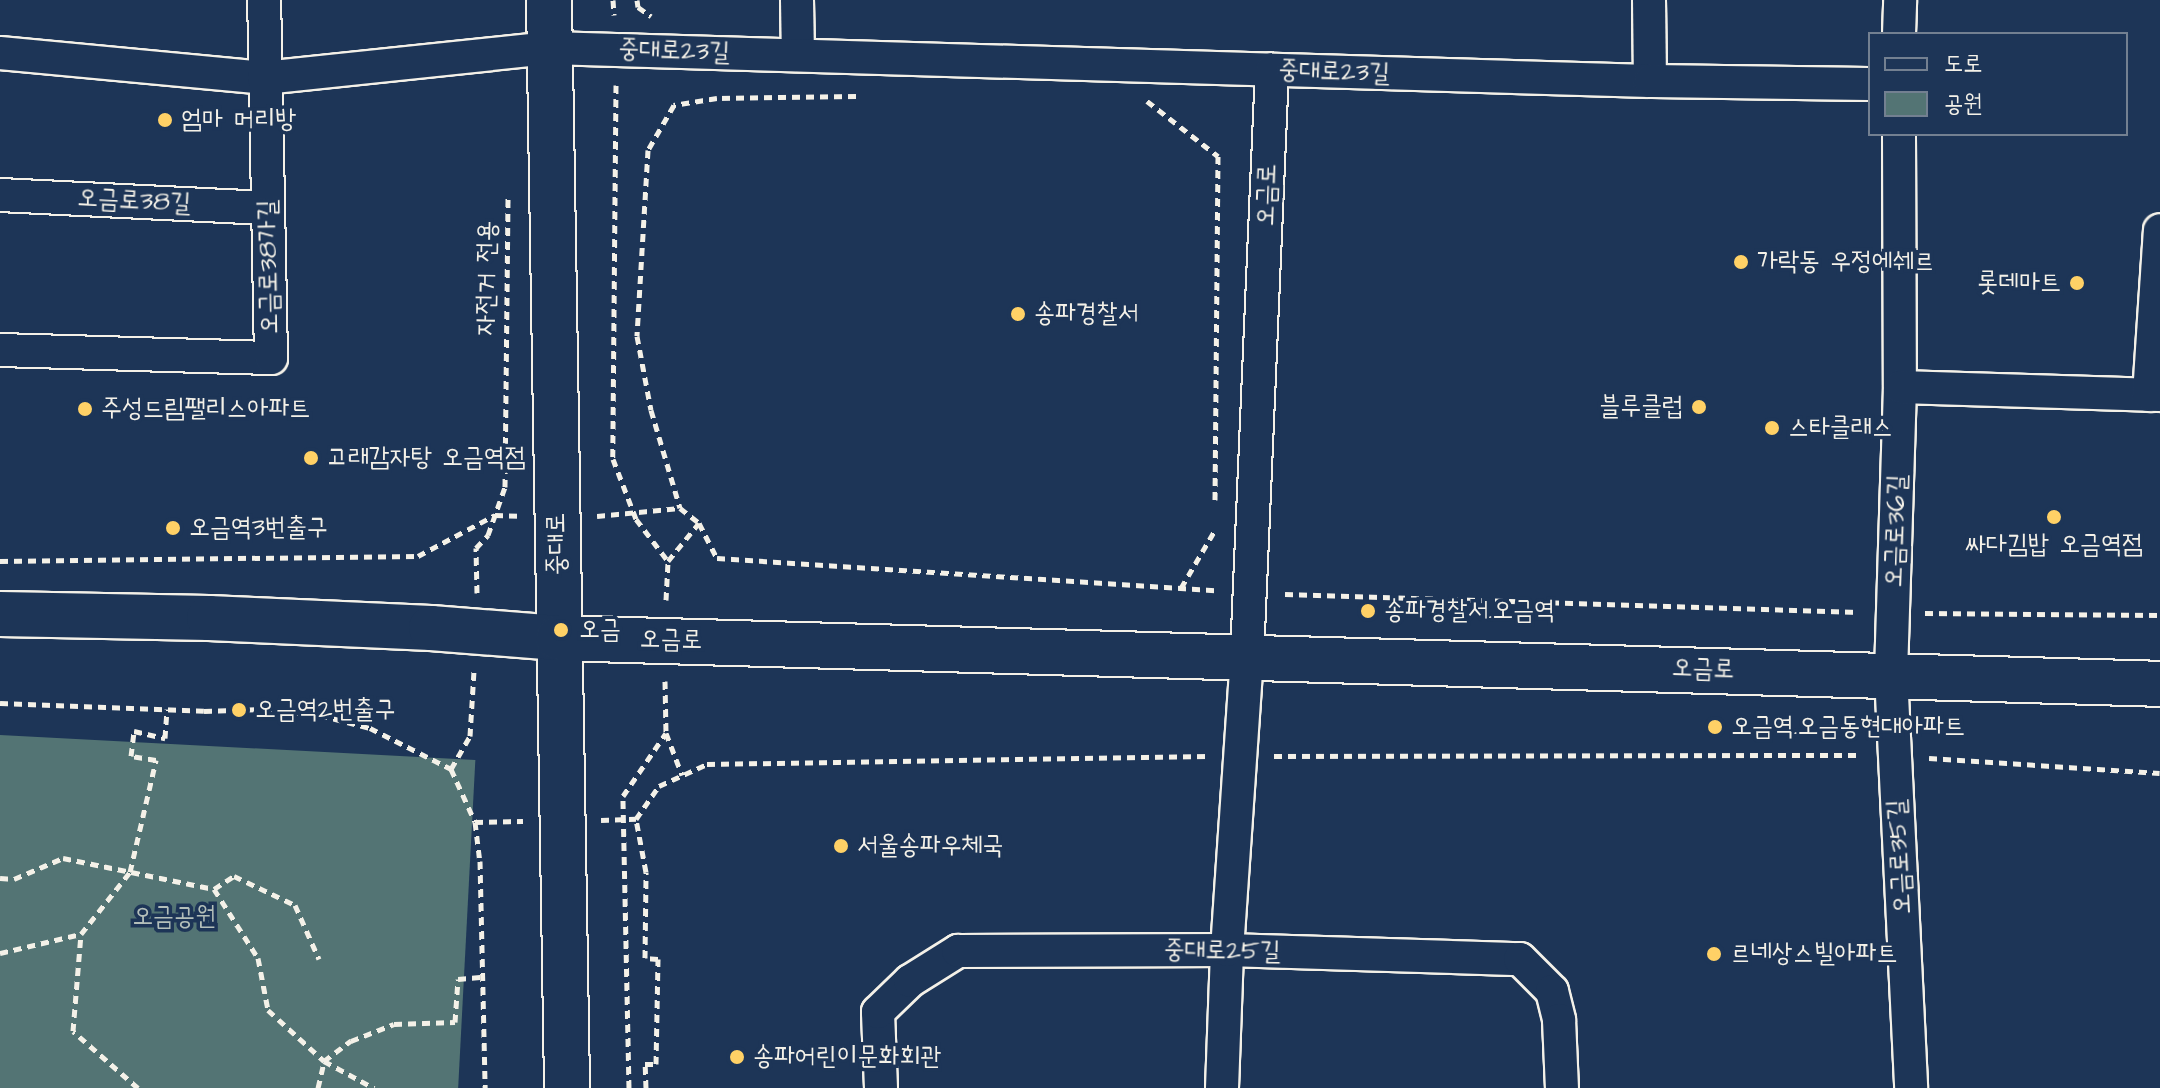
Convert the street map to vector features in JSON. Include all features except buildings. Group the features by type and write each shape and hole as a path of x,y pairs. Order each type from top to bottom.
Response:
{"main road":[{"name":"중대로","path":"549,0 567,1088"},
{"name":"오금로","path":"0,614 209,618 431,628 558,638 2160,684"}],"street":[{"name":"오금로38가길","path":"0,350 271,358 264,0"},
{"path":"797,0 798,55"},
{"path":"1649,0 1650,81"},
{"path":"1899,32 1900,0"},
{"name":"중대로23길","path":"264,78 550,48 1650,81 1868,84"},
{"path":"0,53 264,78"},
{"name":"오금로","path":"1222,1088 1227,950 1247,656 1272,70"},
{"name":"오금로36길","path":"1891,675 1900,387 1899,136"},
{"name":"오금로38길","path":"0,195 268,208"},
{"path":"1900,387 2155,395 2160,230"},
{"name":"오금로35길","path":"1891,675 1911,1088"},
{"name":"중대로25길","path":"881,1088 878,1012 910,981 958,951 1227,950 1520,959 1552,991 1559,1020 1562,1088"}],"path":[{"path":"613,0 616,50 613,459 636,519 668,561 699,523"},
{"path":"1135,91 1218,156 1215,501"},
{"path":"872,95 717,98 674,105 648,150 637,336 651,410 680,508 699,523 717,558 1250,593 1893,613 2160,615"},
{"name":"자전거 전용","path":"476,548 488,535 505,487 508,192"},
{"path":"0,561 418,556 495,515"},
{"path":"1181,588 1215,533 1215,517"},
{"path":"0,703 264,709 320,715 370,728 451,769 475,822 485,1088"},
{"path":"138,1088 73,1031 81,934 130,872 156,760 131,756 134,731 165,738 167,709"},
{"path":"629,1088 623,796 666,733 682,775"},
{"path":"451,769 470,736"},
{"path":"646,1088 645,1064 656,1064 658,959 645,958 646,872 636,819 659,786 707,764 1240,756 1895,755 2160,773"},
{"path":"0,878 14,879 63,858 214,889 234,876 295,905 319,959"},
{"path":"214,889 258,958 268,1010 324,1061 374,1088"},
{"path":"0,953 81,934"},
{"path":"318,1088 324,1061 351,1041 394,1024 455,1022 458,979 483,977"}],"green space":[{"name":"오금공원","path":"0,735 475,760 458,1088 0,1088"}],"place":[{"name":"엄마 머리방","path":"165,120"},
{"name":"가락동 우정에쉐르","path":"1741,262"},
{"name":"롯데마트","path":"2077,283"},
{"name":"송파경찰서","path":"1018,314"},
{"name":"블루클럽","path":"1699,407"},
{"name":"주성드림팰리스아파트","path":"85,409"},
{"name":"스타클래스","path":"1772,428"},
{"name":"고래감자탕 오금역점","path":"311,458"},
{"name":"싸다김밥 오금역점","path":"2054,517"},
{"name":"오금역3번출구","path":"173,528"},
{"name":"송파경찰서.오금역","path":"1368,611"},
{"name":"오금","path":"561,630"},
{"name":"오금역2번출구","path":"239,710"},
{"name":"오금역.오금동현대아파트","path":"1715,727"},
{"name":"서울송파우체국","path":"841,846"},
{"name":"르네상스빌아파트","path":"1714,954"},
{"name":"송파어린이문화회관","path":"737,1057"}]}
